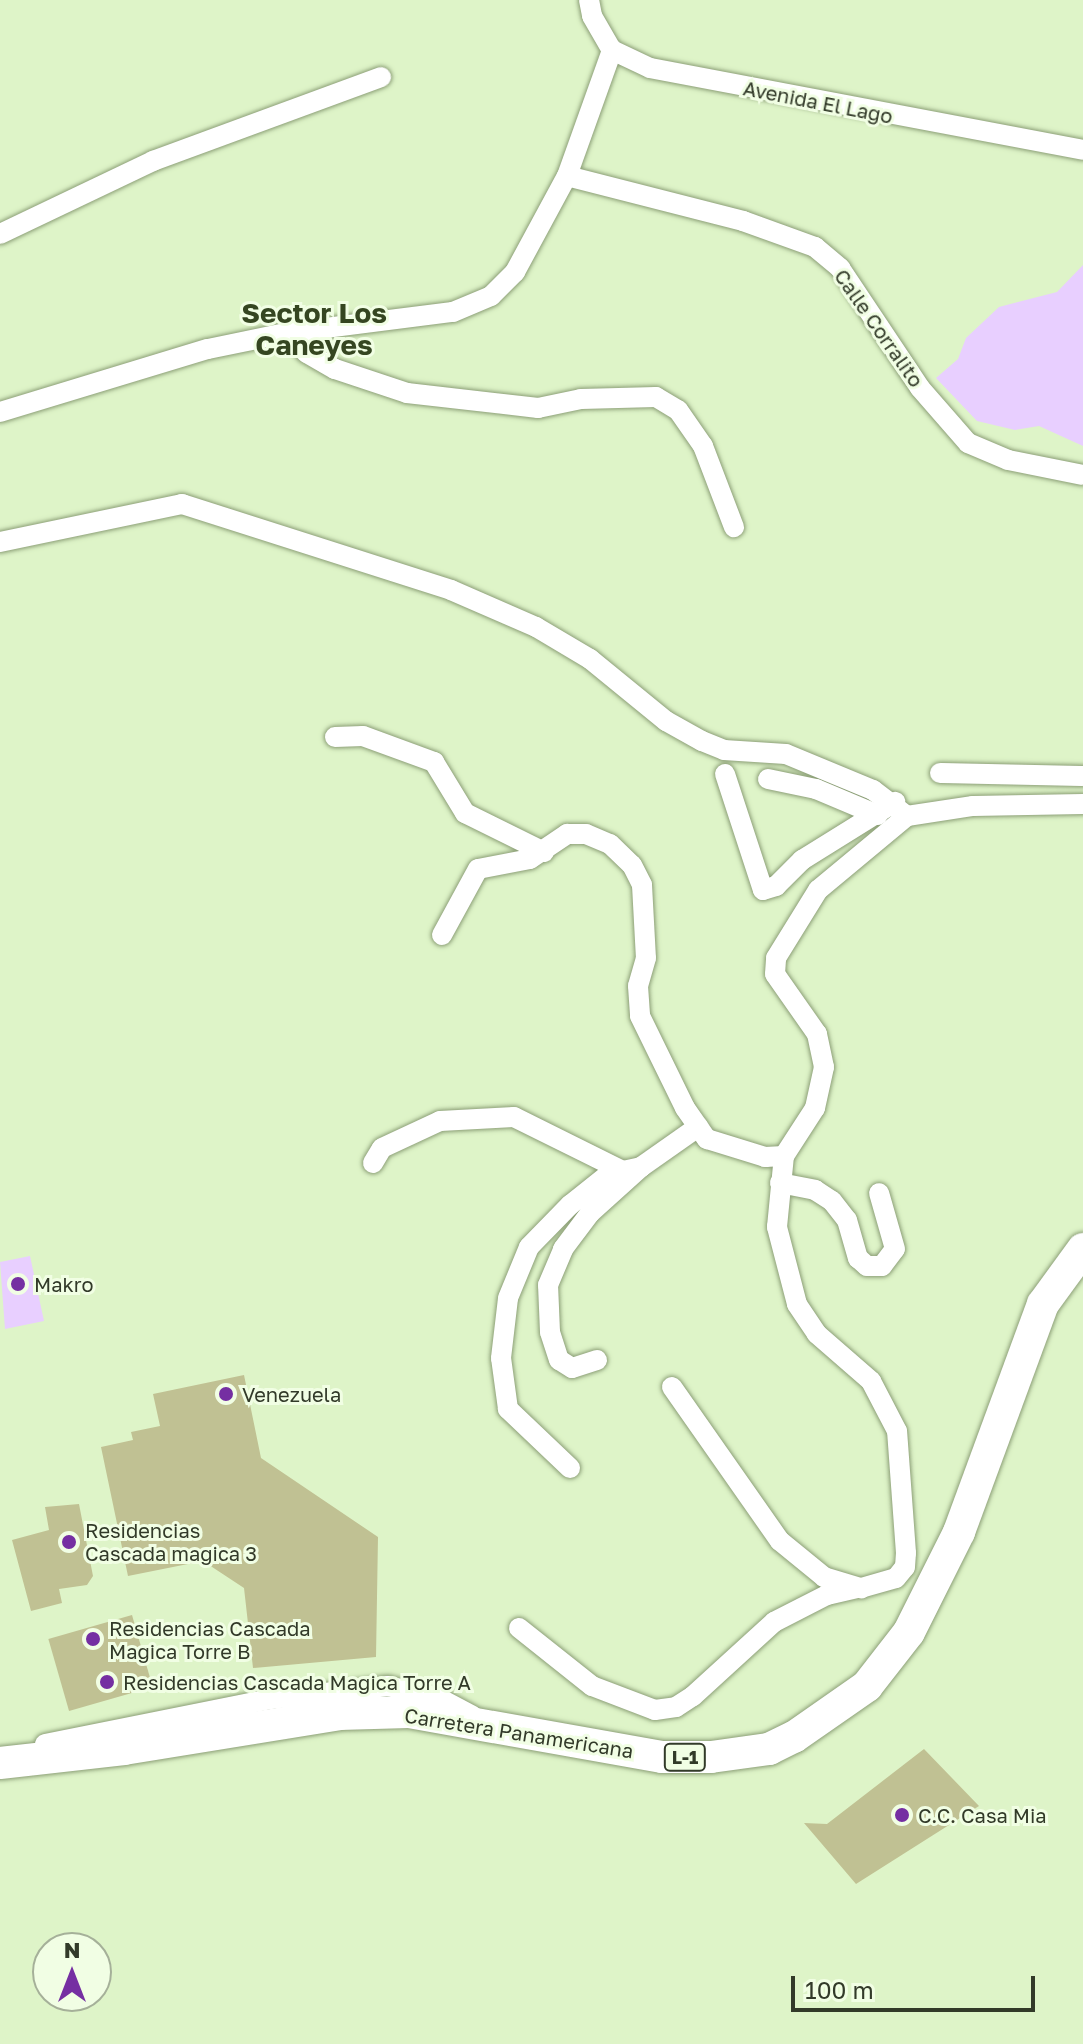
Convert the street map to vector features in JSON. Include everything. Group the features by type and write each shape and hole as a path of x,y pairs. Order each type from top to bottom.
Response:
{"main road":[{"name":"Carretera Panamericana","path":"0,1763 124,1749 339,1714 409,1712 662,1757 711,1757 769,1749 847,1704 909,1632 959,1532 1043,1304 1083,1249"},
{"name":"Carretera Panamericana","path":"0,1783 132,1770 345,1734 412,1733 662,1777 714,1773 786,1756 856,1715 919,1641 973,1535 1055,1310 1083,1270"}],"street":[{"path":"0,412 208,349 286,333 453,312 491,296 515,272 567,176 612,50 596,24 589,0"},
{"name":"Avenida El Lago","path":"612,50 650,68 1083,150"},
{"path":"0,234 153,161 381,77"},
{"name":"Calle Corralito","path":"567,176 743,221 815,247 840,268 920,388 968,443 1008,460 1083,475"},
{"path":"286,333 335,369 407,393 538,408 581,399 656,397 678,410 703,446 734,527"},
{"path":"0,542 182,504 451,590 536,627 590,659 642,703 702,741 724,750 786,754 901,809"},
{"path":"335,737 363,736 434,762 465,813 544,852"},
{"path":"940,773 1083,776"},
{"path":"725,774 756,883 763,890 776,886 836,837 878,815 901,809 1083,804"},
{"path":"768,779 816,789 878,815"},
{"path":"519,1628 592,1686 655,1710 676,1707 693,1696 774,1622 827,1595 896,1578 905,1567 897,1431 871,1381 817,1334 797,1304 777,1227 784,1156 815,1108 824,1067 817,1034 775,974 776,958 818,890 901,809"},
{"path":"442,935 478,869 544,852 567,834 586,834 610,844 632,865 642,885 646,958 638,986 644,1031 707,1139 730,1149 784,1156"},
{"path":"373,1163 382,1148 440,1121 514,1117 631,1168"},
{"path":"570,1468 521,1426 508,1409 502,1389 504,1320 529,1247 570,1205 698,1127"},
{"path":"597,1360 572,1368 559,1360 550,1332 548,1285 563,1249 590,1213 631,1168"},
{"path":"780,1183 815,1190 832,1201 847,1220 858,1258 867,1266 882,1266 895,1249 879,1193"},
{"path":"672,1387 780,1541 824,1577 861,1588"},
{"name":"L-1","path":"0,1749 270,1699 388,1686 439,1698 495,1727"}],"shaded area":[{"path":"1083,265 1083,446 1039,426 1015,430 977,421 936,378 958,359 966,338 999,307 1057,292"},
{"name":"Makro","path":"30,1256 44,1321 5,1329 0,1262"}],"building":[{"path":"244,1375 261,1458 378,1537 376,1657 253,1668 244,1588 203,1561 128,1576 101,1447 133,1440 131,1432 160,1426 153,1394"},
{"path":"79,1504 93,1576 87,1585 59,1589 62,1603 31,1611 12,1540 49,1530 45,1507"},
{"path":"132,1615 153,1687 69,1711 48,1639"},
{"name":"C.C. Casa Mia","path":"924,1749 979,1806 856,1884 804,1823 827,1824"}],"place":[{"name":"Makro","path":"18,1284"},
{"name":"Venezuela","path":"226,1394"},
{"name":"Residencias Cascada magica 3","path":"69,1542"},
{"name":"Residencias Cascada Magica Torre B","path":"93,1639"},
{"name":"Residencias Cascada Magica Torre A","path":"107,1682"},
{"name":"C.C. Casa Mia","path":"902,1815"}],"district":[{"name":"Sector Los Caneyes","path":"314,329"}]}
